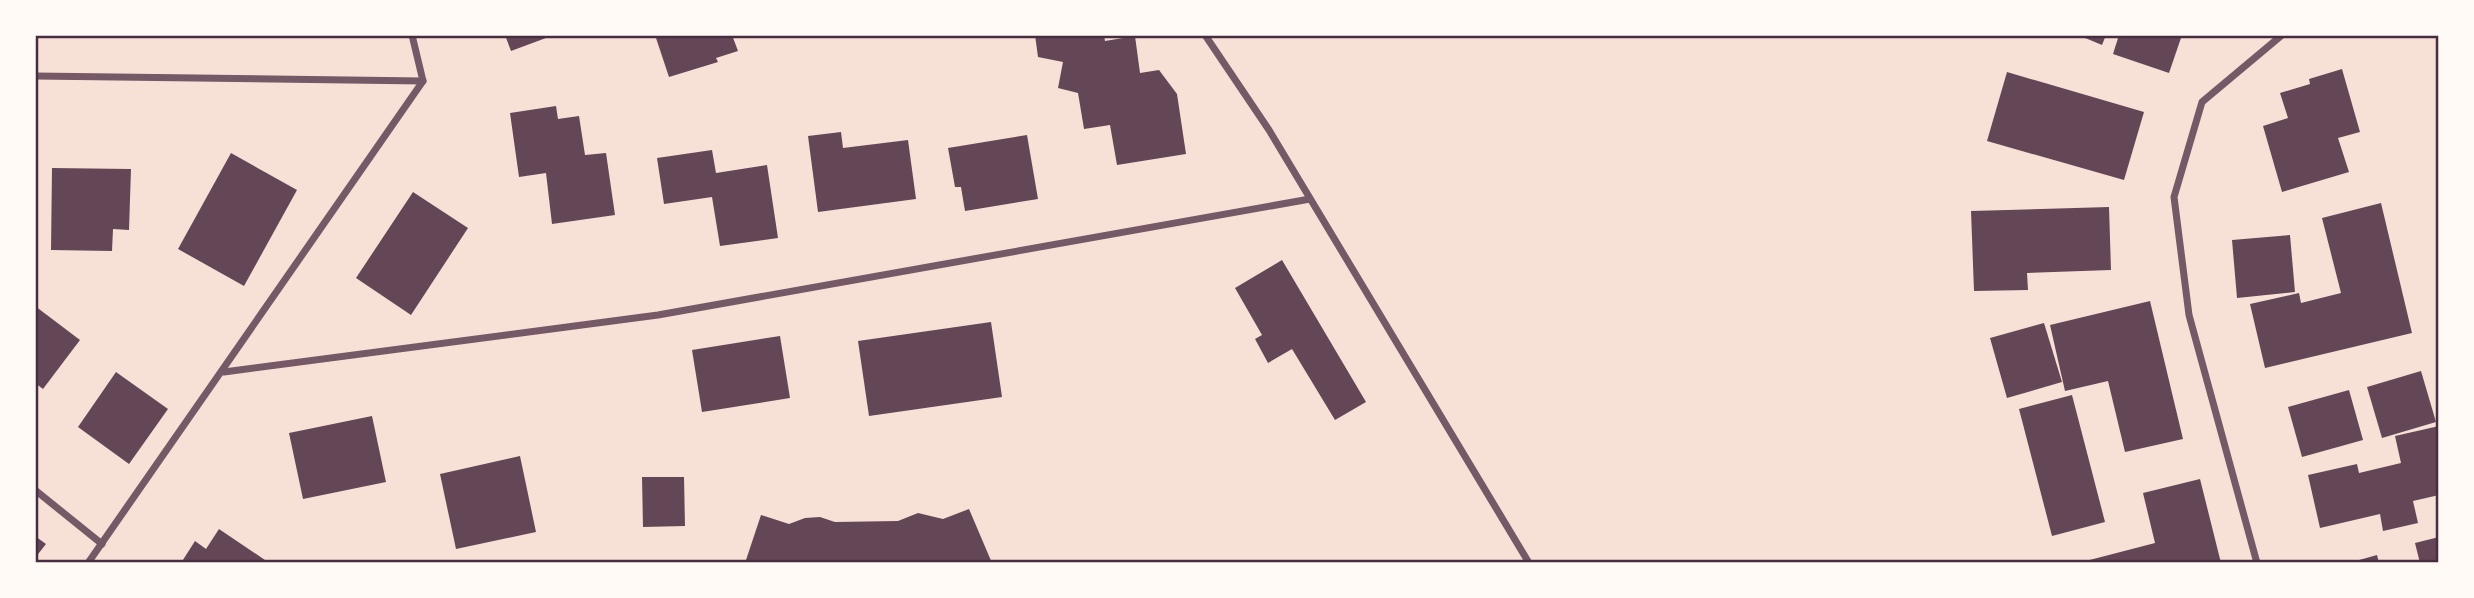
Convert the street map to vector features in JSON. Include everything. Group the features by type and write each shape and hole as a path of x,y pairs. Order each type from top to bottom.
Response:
{"street":[{"path":"88,563 224,372 423,81 412,35"},
{"path":"1205,35 1269,130 1529,563"},
{"path":"2257,563 2189,315 2174,197 2202,102 2282,35"},
{"path":"35,76 423,81"},
{"path":"224,372 658,316 1310,199"},
{"path":"35,490 102,544"}],"building":[{"path":"505,35 554,35 511,51"},
{"path":"655,35 732,35 738,51 716,58 718,62 669,77"},
{"path":"1035,35 1104,35 1105,41 1135,36 1140,73 1159,70 1177,94 1186,154 1117,165 1110,125 1084,129 1078,93 1058,88 1063,62 1038,57"},
{"path":"2078,35 2106,35 2102,45"},
{"path":"2119,35 2182,35 2169,73 2113,54"},
{"path":"2342,69 2360,132 2338,138 2349,172 2282,192 2263,126 2288,118 2280,93 2310,84 2309,79"},
{"path":"2007,72 2144,112 2124,180 1987,141"},
{"path":"556,106 558,119 579,116 585,155 606,153 615,215 552,224 546,173 519,177 510,113"},
{"path":"841,132 843,148 908,140 916,199 818,212 808,136"},
{"path":"1027,135 1038,199 965,211 961,187 955,187 948,148"},
{"path":"712,150 716,173 767,165 778,238 720,246 712,197 664,204 657,158"},
{"path":"231,153 297,190 244,286 178,249"},
{"path":"52,168 131,169 129,230 113,229 112,251 51,250"},
{"path":"413,192 468,228 411,315 356,278"},
{"path":"2381,203 2412,333 2265,368 2250,304 2299,293 2301,303 2341,293 2322,218"},
{"path":"2109,207 2111,270 2027,273 2028,290 1974,291 1971,211"},
{"path":"2290,235 2295,292 2237,298 2232,240"},
{"path":"1282,260 1366,402 1335,420 1292,349 1268,363 1255,339 1262,335 1235,288"},
{"path":"2150,301 2183,439 2125,452 2108,381 2065,391 2050,325"},
{"path":"35,306 80,340 43,389 35,383"},
{"path":"991,322 1002,397 869,416 858,341"},
{"path":"2044,323 2062,382 2007,398 1990,338"},
{"path":"780,336 790,398 702,412 692,350"},
{"path":"2421,371 2436,422 2382,438 2367,387"},
{"path":"116,372 168,409 129,464 78,427"},
{"path":"2349,390 2363,440 2302,457 2288,407"},
{"path":"2072,395 2105,522 2052,536 2019,409"},
{"path":"372,416 386,482 303,499 289,433"},
{"path":"2439,426 2439,495 2413,501 2418,523 2383,531 2380,514 2320,528 2308,475 2357,464 2359,473 2401,463 2395,436"},
{"path":"520,456 536,532 456,549 440,474"},
{"path":"642,477 684,477 685,526 643,527"},
{"path":"2200,479 2221,563 2078,563 2155,543 2143,493"},
{"path":"969,509 992,563 745,563 761,515 789,524 805,518 820,517 835,522 898,521 918,513 943,519"},
{"path":"219,529 265,560 263,563 181,563 195,541 206,549"},
{"path":"35,536 46,544 35,558"},
{"path":"2439,537 2439,563 2420,563 2415,543"},
{"path":"2377,555 2379,563 2352,563 2352,562"}]}
